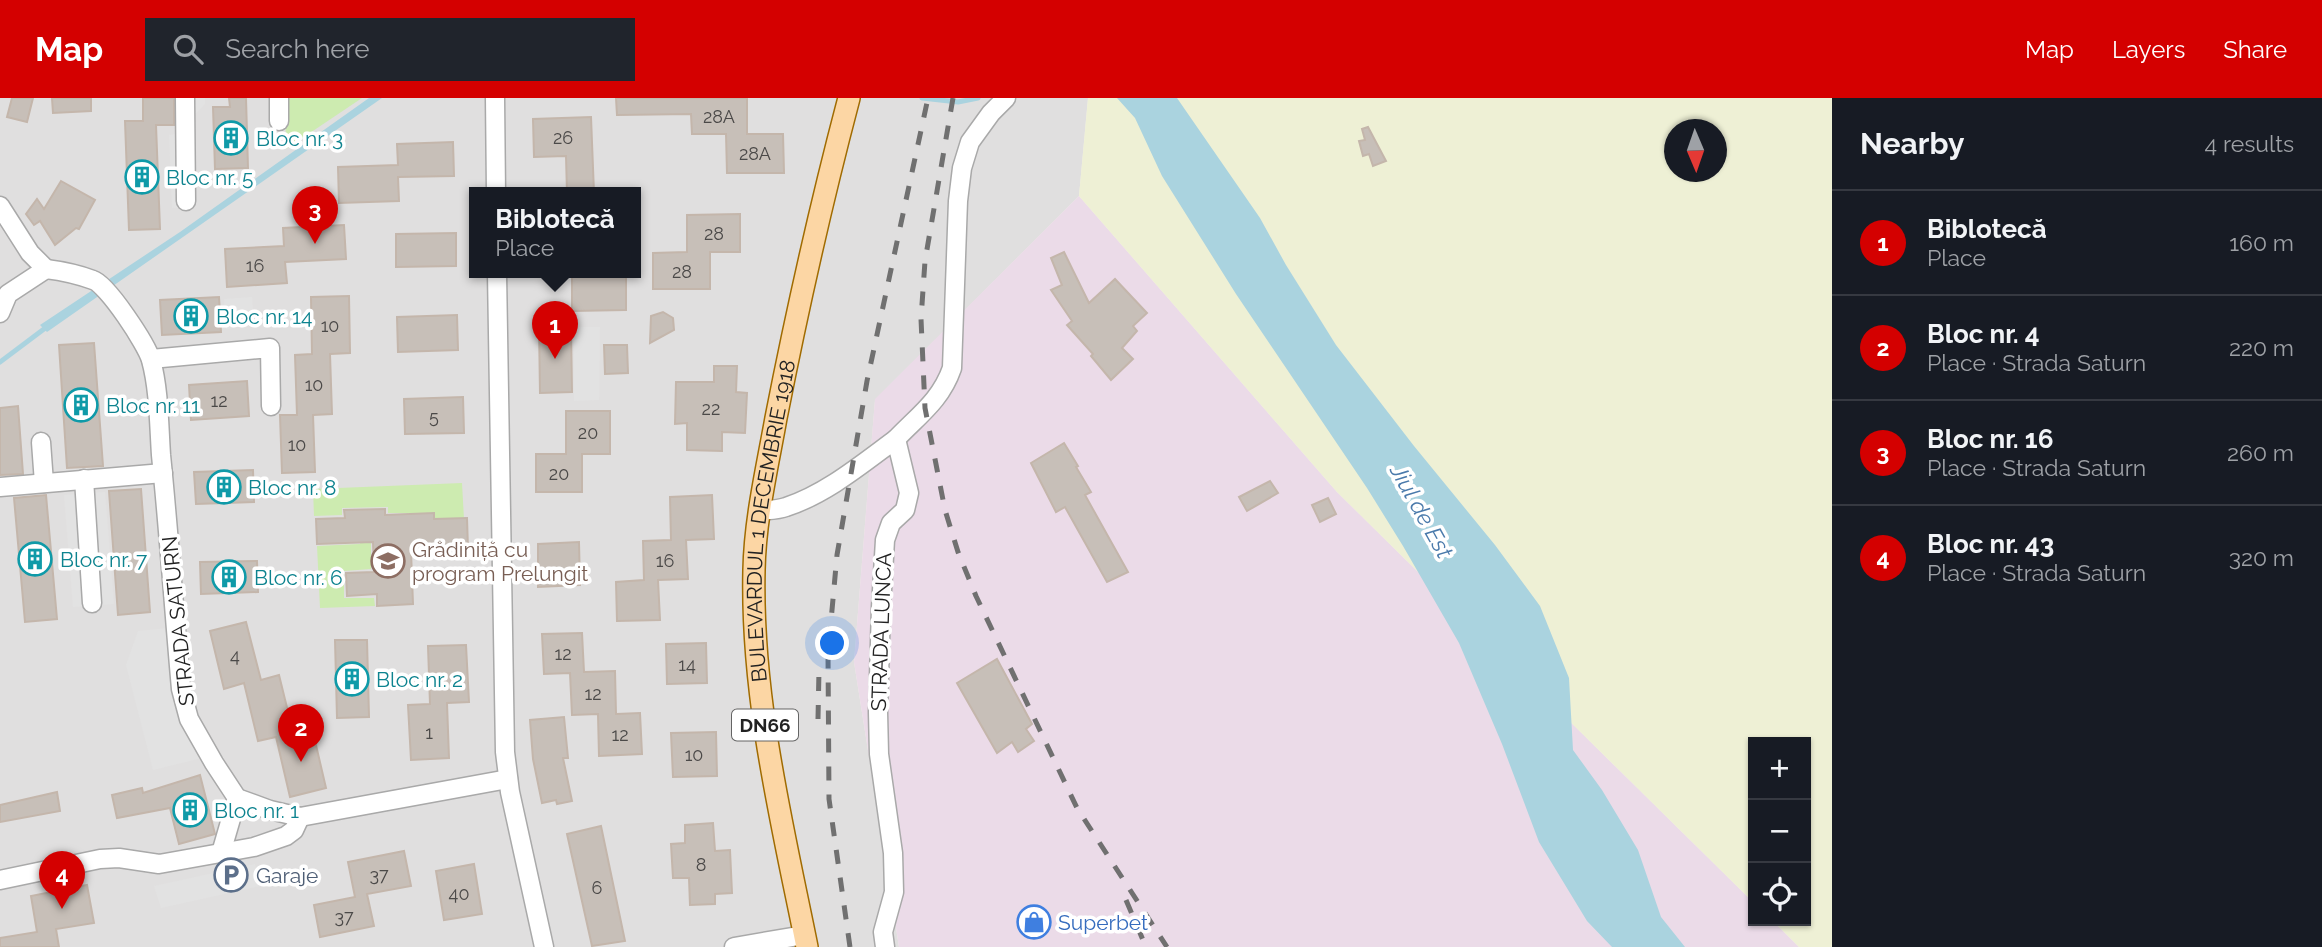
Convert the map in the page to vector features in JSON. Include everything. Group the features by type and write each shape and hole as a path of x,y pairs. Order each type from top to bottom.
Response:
{"main road":[{"name":"BULEVARDUL 1 DECEMBRIE 1918","path":"806,941 760,694 753,572 759,511 791,340 848,102"}],"street":[{"path":"186,98 186,201"},
{"path":"279,98 279,121"},
{"path":"495,98 496,187"},
{"path":"759,511 783,509 799,503 858,468 896,439 946,387 952,368 958,201 962,168 970,142 991,113 1006,98"},
{"path":"0,206 30,253 46,269 8,294 0,313"},
{"name":"STRADA SATURN","path":"46,269 71,272 95,280 115,301 140,337 151,359 184,706 214,763 237,798"},
{"path":"497,278 505,752 508,779 544,947"},
{"path":"151,359 270,348 271,406"},
{"name":"STRADA LUNCA","path":"885,947 883,932 894,892 893,853 879,754 878,712 885,540 891,523 905,510 909,493 896,439"},
{"path":"41,442 44,483"},
{"path":"0,487 163,473"},
{"path":"84,479 92,603"},
{"path":"221,853 237,798 300,817 508,779"},
{"path":"0,880 84,862 119,858 159,864 254,847 286,836 294,830 300,817"},
{"path":"734,947 806,941"}],"shaded area":[{"path":"0,98 1088,98 1079,196 875,400 854,662 899,947 0,947"},
{"path":"181,98 205,98 205,104 193,117 195,207 172,208 169,135 182,133"},
{"path":"1079,196 1337,492 1748,897 1748,926 1778,926 1799,947 899,947 854,662 875,399"},
{"path":"252,297 254,324 226,329 224,299"},
{"path":"574,327 600,327 599,400 574,401"},
{"path":"105,492 114,604 73,607 64,495"},
{"path":"168,628 173,689 180,719 202,758 153,770 126,665 138,631"},
{"name":"Garaje","path":"255,864 260,886 161,908 154,886"}],"green space":[{"path":"285,98 362,98 286,149"},
{"path":"1088,98 1832,98 1832,947 1799,947 1778,926 1811,926 1811,737 1748,737 1748,897 1337,492 1079,196"},
{"path":"462,483 464,519 434,519 434,513 388,513 388,507 342,508 342,515 314,516 313,489"},
{"path":"361,538 371,538 371,569 344,571 344,598 374,598 375,606 320,608 317,546 360,544"}],"water":[{"path":"369,98 382,98 47,332 40,325 180,232"},
{"name":"Jiul de Est","path":"1117,98 1177,98 1260,218 1336,345 1495,545 1540,606 1569,678 1573,750 1602,790 1638,850 1661,917 1685,947 1612,947 1587,921 1539,842 1502,744 1459,643 1367,488 1236,294 1162,176 1135,118"}],"building":[{"path":"12,98 33,98 27,122 7,117"},
{"path":"52,98 91,98 91,111 53,113"},
{"name":"Bloc nr. 5","path":"143,98 174,98 174,125 156,125 160,229 129,230 125,121 143,121"},
{"name":"Bloc nr. 3","path":"229,98 246,98 248,168 215,169 213,107 230,107"},
{"path":"616,98 747,98 747,134 783,134 784,173 727,173 726,134 692,134 691,114 617,115"},
{"path":"591,117 594,187 567,187 566,156 534,157 533,119"},
{"path":"1368,127 1386,161 1373,166 1369,154 1363,156 1359,141 1365,140 1362,129"},
{"path":"453,142 454,176 398,177 399,201 339,203 338,167 398,165 397,144"},
{"path":"61,181 95,200 79,229 76,228 55,245 40,221 34,225 26,214 37,199 44,209"},
{"path":"740,214 740,252 710,252 710,289 653,289 653,253 687,252 687,215"},
{"path":"344,225 346,259 285,262 287,283 227,287 225,249 284,246 283,228"},
{"path":"456,233 456,266 396,267 396,234"},
{"path":"1064,252 1089,303 1115,279 1147,313 1133,326 1137,331 1122,348 1133,359 1111,380 1091,356 1093,354 1067,325 1072,321 1051,290 1062,285 1051,258"},
{"path":"572,278 626,278 626,310 572,311"},
{"path":"349,296 350,353 330,354 332,414 313,415 315,472 282,473 280,415 297,415 295,355 312,354 311,297"},
{"name":"Bloc nr. 14","path":"219,297 221,332 162,335 160,300"},
{"path":"663,312 673,318 674,330 650,343 651,316"},
{"path":"457,315 458,350 398,352 397,317"},
{"path":"539,326 571,326 572,392 540,393"},
{"name":"Bloc nr. 11","path":"94,343 103,466 67,468 59,345"},
{"path":"604,345 627,345 628,373 605,374"},
{"path":"714,366 737,366 736,392 747,393 745,433 722,432 722,451 687,450 687,423 675,424 676,382 714,382"},
{"path":"247,381 249,416 191,420 189,385"},
{"path":"463,397 464,433 405,434 404,399"},
{"path":"18,406 23,474 0,475 0,408"},
{"path":"566,411 610,411 610,454 582,454 582,492 536,492 536,454 566,454"},
{"path":"1064,443 1091,492 1085,495 1128,572 1107,582 1065,507 1056,512 1031,463"},
{"name":"Bloc nr. 8","path":"253,470 254,502 196,504 194,472"},
{"path":"1270,481 1278,493 1247,511 1239,497"},
{"path":"141,489 150,612 118,615 109,491"},
{"name":"Bloc nr. 7","path":"46,495 57,619 25,622 14,498"},
{"path":"712,495 714,539 686,540 688,579 658,580 660,620 617,621 616,582 644,580 643,541 671,540 670,497"},
{"path":"1328,498 1336,514 1320,522 1312,505"},
{"name":"Grădiniță cu program Prelungit","path":"385,509 385,515 434,513 434,519 467,518 468,549 411,551 413,604 377,606 377,594 347,596 346,573 374,572 373,542 317,544 316,519 345,518 344,510"},
{"path":"579,542 580,585 538,587 538,544"},
{"name":"Bloc nr. 6","path":"257,561 258,592 201,594 200,562"},
{"path":"246,622 261,680 279,675 293,732 312,728 326,788 290,797 276,737 258,741 244,683 224,689 210,631"},
{"path":"582,633 584,672 615,671 616,714 640,713 642,754 599,756 598,714 572,715 570,673 544,674 542,634"},
{"name":"Bloc nr. 2","path":"335,640 367,640 369,717 337,718"},
{"path":"706,643 707,683 667,684 666,644"},
{"path":"466,645 469,702 447,703 449,758 411,760 408,705 430,704 428,646"},
{"path":"997,659 1032,724 1026,729 1034,741 1018,752 1012,742 997,753 957,683"},
{"path":"564,717 568,758 563,758 572,801 542,803 533,759 530,720"},
{"path":"716,732 717,776 673,777 671,733"},
{"name":"Bloc nr. 1","path":"200,775 215,834 179,844 170,808 117,818 112,795 142,788 143,793"},
{"path":"57,792 60,811 0,822 0,805"},
{"path":"713,823 715,851 730,850 732,893 715,894 715,904 690,905 689,878 673,878 671,844 685,843 685,825"},
{"path":"601,826 625,941 592,946 567,834"},
{"path":"404,851 411,886 367,894 374,926 320,937 314,905 355,897 348,862"},
{"path":"474,864 482,914 444,920 436,871"},
{"path":"87,885 94,923 56,929 59,947 0,947 0,938 37,932 31,896"}],"waterway":[{"path":"922,98 958,102 978,98"},
{"path":"0,362 48,326"}],"railway":[{"path":"850,947 829,799 828,654 837,555 867,381 928,98"},
{"path":"953,98 925,261 921,319 925,408 945,510 976,596 1077,808 1167,947"},
{"path":"818,719 819,670"},
{"path":"1126,900 1146,947"}],"place":[{"name":"Bloc nr. 3","path":"231,138"},
{"name":"Bloc nr. 5","path":"142,177"},
{"name":"Bloc nr. 16","path":"315,244"},
{"name":"Bloc nr. 14","path":"191,316"},
{"name":"Biblotecă","path":"555,359"},
{"name":"Bloc nr. 11","path":"81,405"},
{"name":"Bloc nr. 8","path":"224,487"},
{"name":"Bloc nr. 7","path":"35,559"},
{"name":"Grădiniță cu program Prelungit","path":"388,561"},
{"name":"Bloc nr. 6","path":"229,577"},
{"name":"Bloc nr. 2","path":"352,679"},
{"name":"Bloc nr. 4","path":"301,762"},
{"name":"Bloc nr. 1","path":"190,810"},
{"name":"Garaje","path":"231,875"},
{"name":"Bloc nr. 43","path":"62,909"},
{"name":"Superbet","path":"1034,922"}]}
